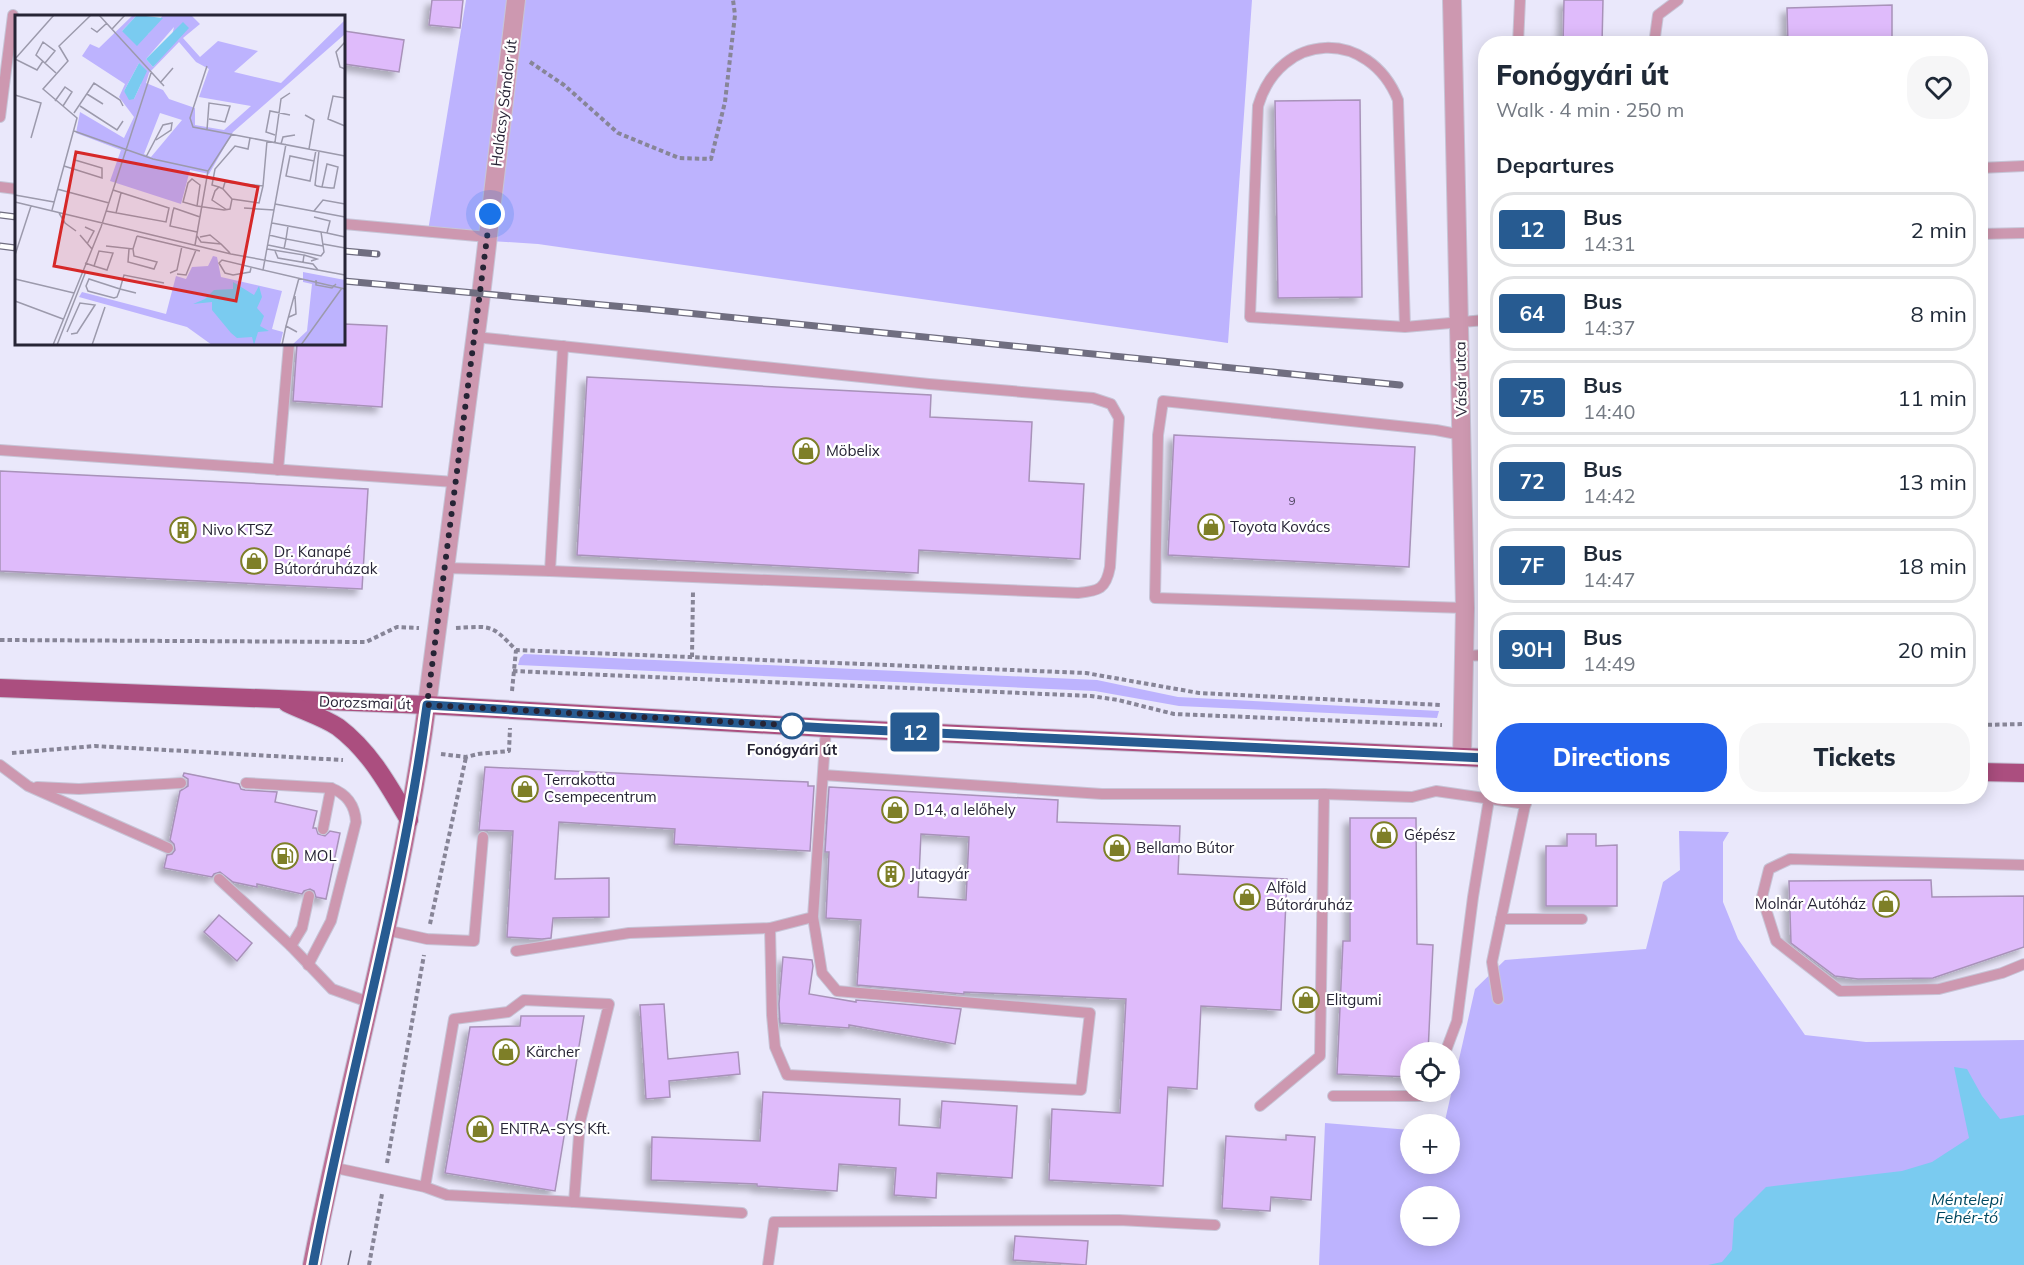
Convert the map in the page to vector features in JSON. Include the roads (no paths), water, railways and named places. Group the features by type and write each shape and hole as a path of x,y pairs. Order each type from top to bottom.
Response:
{"main road":[{"name":"Dorozsmai út","path":"0,688 427,705 826,728 1478,758"},
{"path":"280,699 337,727 368,754 409,820"},
{"path":"1988,772 2024,773"}],"street":[{"name":"Halácsy Sándor út","path":"427,705 488,237 516,0"},
{"name":"Vásár utca","path":"1452,0 1465,608 1462,757"},
{"path":"312,1265 331,1167 371,1003 409,820 427,705"}],"lane":[{"path":"1518,36 1520,0"},
{"path":"1655,36 1658,15 1678,0"},
{"path":"0,117 13,15"},
{"path":"1405,327 1398,100 1393,86 1372,62 1359,55 1329,48 1301,53 1289,60 1273,75 1262,93 1258,106 1250,317 1405,327 1478,321"},
{"path":"3,89 15,90"},
{"path":"1988,168 2024,166"},
{"path":"0,187 15,189"},
{"path":"345,224 488,237"},
{"path":"1988,234 2024,233"},
{"path":"445,568 1078,593 1097,591 1108,580 1110,567 1119,418 1111,404 1093,398 929,384 475,337"},
{"path":"278,470 289,345"},
{"path":"550,571 563,346"},
{"path":"1462,435 1436,430 1163,401 1158,435 1155,598 1465,608"},
{"path":"0,450 455,482"},
{"path":"1464,656 1478,655"},
{"path":"770,928 775,1047 788,1075 1081,1090 1090,1013 837,991 822,973 813,917 826,728"},
{"path":"0,765 28,786 168,848"},
{"path":"823,776 1102,795 1324,794 1412,797 1436,791 1478,797"},
{"path":"28,786 63,789 181,783"},
{"path":"246,783 331,788 340,791 347,798 355,813 356,822 331,921 308,965"},
{"path":"323,830 331,788"},
{"path":"1260,1106 1320,1056 1324,794"},
{"path":"1449,1042 1456,1021 1488,804"},
{"path":"1498,999 1492,962 1526,804"},
{"path":"386,930 427,939 474,941 483,837"},
{"path":"2024,865 1790,859 1769,869 1762,897 1776,941 1840,991 1939,989 2002,973 2024,964"},
{"path":"219,879 332,988 371,1003"},
{"path":"291,946 302,928 309,896"},
{"path":"516,951 629,933 770,928 813,917"},
{"path":"1502,919 1582,919"},
{"path":"425,1186 454,1019 508,1012 524,1000 609,1004 579,1122 574,1202"},
{"path":"1333,1096 1400,1096"},
{"path":"331,1167 425,1186 447,1195 742,1213"},
{"path":"768,1265 774,1222 1119,1220 1215,1225"}],"water":[{"name":"Méntelepi Fehér-tó","path":"1954,1067 1967,1069 1982,1096 2000,1119 2024,1115 2024,1265 1708,1265 1722,1262 1732,1250 1734,1219 1766,1187 1902,1171 1932,1162 1969,1138"}],"tram line":[{"path":"348,1265 351,1251"}],"railway":[{"path":"0,215 15,217"},
{"path":"0,246 15,248"},
{"path":"345,251 377,254"},
{"path":"345,281 647,309 1400,385"}],"place":[{"name":"Möbelix","path":"806,451"},
{"name":"Toyota Kovács","path":"1211,527"},
{"name":"Nivo KTSZ","path":"183,530"},
{"name":"Dr. Kanapé Bútoráruházak","path":"254,561"},
{"name":"Fonógyári út","path":"792,726"},
{"name":"Terrakotta Csempecentrum","path":"525,789"},
{"name":"D14, a lelőhely","path":"895,810"},
{"name":"Gépész","path":"1384,835"},
{"name":"Bellamo Bútor","path":"1117,848"},
{"name":"MOL","path":"285,856"},
{"name":"Jutagyár","path":"891,874"},
{"name":"Alföld Bútoráruház","path":"1247,897"},
{"name":"Molnár Autóház","path":"1886,904"},
{"name":"Elitgumi","path":"1306,1000"},
{"name":"Kärcher","path":"506,1052"},
{"name":"ENTRA-SYS Kft.","path":"480,1129"}]}
